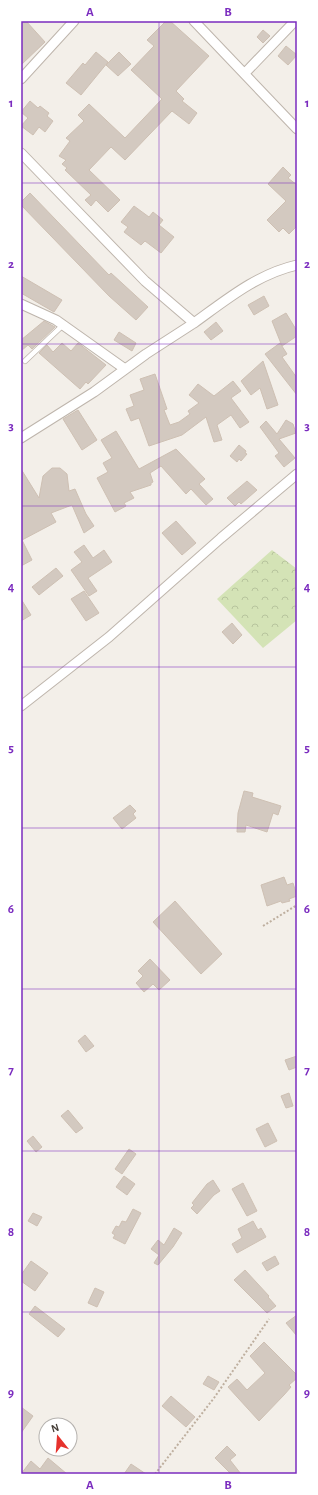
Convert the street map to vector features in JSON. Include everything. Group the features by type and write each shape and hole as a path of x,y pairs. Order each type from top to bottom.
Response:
{"street":[{"path":"21,79 74,21"},
{"path":"194,21 297,129"},
{"path":"245,73 295,21"},
{"path":"21,153 145,281 194,323"},
{"path":"21,438 94,392 249,284 279,269 297,265"},
{"path":"21,304 56,320 125,369"},
{"path":"21,706 110,637 220,538 297,474"}],"lane":[{"path":"25,361 63,325"}],"path":[{"path":"263,926 297,905"},
{"path":"155,1474 214,1398 269,1319"}],"green space":[{"path":"272,550 297,569 297,620 263,648 217,599"}],"building":[{"path":"21,21 26,21 45,42 21,65"},
{"path":"166,21 170,21 209,56 176,91 184,99 182,101 197,113 189,124 172,111 125,160 111,147 89,170 120,200 108,212 96,200 91,206 85,200 91,195 65,170 67,168 62,164 66,160 59,156 70,141 66,138 84,121 78,115 89,104 125,138 162,99 131,70 154,46 147,40"},
{"path":"263,30 270,36 263,43 257,37"},
{"path":"286,46 297,55 288,65 278,56"},
{"path":"96,52 108,62 81,95 66,83 83,63 85,65"},
{"path":"119,52 131,64 118,76 106,65"},
{"path":"30,101 38,108 40,106 49,113 47,116 53,121 45,132 39,127 33,135 21,126 28,118 21,112"},
{"path":"283,167 291,175 288,178 297,185 297,226 289,234 283,228 279,232 267,220 286,201 268,184"},
{"path":"30,193 109,275 111,273 148,307 136,320 109,296 21,205 21,202"},
{"path":"134,206 149,217 153,212 163,220 159,225 174,237 161,253 145,241 141,245 124,232 128,227 121,222"},
{"path":"21,276 62,300 54,312 21,293"},
{"path":"264,296 269,306 254,315 248,305"},
{"path":"286,313 297,331 297,336 282,346 272,321"},
{"path":"44,321 55,327 32,349 28,345 21,351 21,340"},
{"path":"216,322 223,331 211,340 204,332"},
{"path":"119,332 136,343 132,351 114,340"},
{"path":"62,343 71,351 78,343 106,365 88,384 86,382 80,389 39,353 47,345 53,352"},
{"path":"280,343 287,354 282,357 297,378 297,395 265,354"},
{"path":"263,361 278,405 267,409 260,388 251,395 241,381"},
{"path":"155,374 167,409 164,410 170,425 179,422 190,414 188,411 199,403 189,395 198,384 214,396 233,381 241,391 231,398 249,422 240,428 231,415 217,425 222,440 214,442 206,417 182,435 149,446 139,418 131,421 126,409 134,406 130,395 144,390 140,379"},
{"path":"78,410 97,440 82,450 63,419"},
{"path":"286,420 293,424 296,433 279,439 295,458 284,467 275,456 279,453 260,427 266,421 277,434"},
{"path":"116,431 139,469 176,449 205,479 199,484 213,499 206,505 191,489 186,494 161,466 150,473 153,482 151,485 130,492 134,498 124,503 126,506 115,512 97,478 108,472 103,463 112,458 101,440"},
{"path":"239,445 246,451 245,453 247,454 241,461 239,459 237,462 230,456"},
{"path":"52,468 60,468 67,474 69,491 75,489 86,514 94,526 84,533 72,505 51,513 56,522 22,540 32,560 21,566 21,469 39,498 43,476"},
{"path":"247,481 257,490 241,504 239,502 235,506 227,498"},
{"path":"176,521 196,543 182,555 162,533"},
{"path":"84,545 93,558 104,550 112,562 88,578 97,591 89,596 71,570 82,562 74,552"},
{"path":"56,568 63,576 39,595 32,587"},
{"path":"84,591 99,613 86,621 71,599"},
{"path":"21,599 31,615 21,621"},
{"path":"232,623 242,635 233,644 222,632"},
{"path":"244,791 253,793 252,797 281,806 278,815 273,813 267,832 246,825 245,832 237,832 238,813"},
{"path":"130,805 136,811 133,814 136,818 122,829 113,818"},
{"path":"284,877 287,885 293,883 297,896 289,899 290,901 282,903 281,901 267,906 261,885"},
{"path":"175,901 222,954 201,974 153,922"},
{"path":"150,959 170,980 159,990 153,984 144,992 136,983 143,976 138,971"},
{"path":"85,1035 94,1046 86,1052 78,1041"},
{"path":"297,1056 297,1067 289,1070 285,1060"},
{"path":"289,1093 293,1106 286,1108 281,1096"},
{"path":"68,1110 83,1128 76,1133 61,1116"},
{"path":"268,1123 277,1141 265,1147 256,1129"},
{"path":"33,1136 42,1147 36,1152 27,1141"},
{"path":"129,1149 136,1154 122,1174 115,1169"},
{"path":"124,1176 135,1184 127,1195 116,1187"},
{"path":"213,1180 220,1191 214,1195 197,1214 191,1208 194,1205 192,1203 207,1184"},
{"path":"243,1183 257,1211 247,1216 232,1189"},
{"path":"133,1209 141,1213 125,1244 113,1238 115,1235 112,1233 116,1226 119,1227 122,1221 126,1222"},
{"path":"33,1213 42,1217 37,1226 28,1221"},
{"path":"253,1221 258,1230 261,1228 266,1237 237,1253 232,1244 242,1238 238,1229"},
{"path":"174,1228 182,1233 158,1265 154,1263 159,1255 151,1249 158,1240 164,1245"},
{"path":"275,1256 279,1264 267,1271 262,1263"},
{"path":"31,1261 48,1273 35,1291 21,1281 21,1275"},
{"path":"245,1270 269,1296 268,1297 276,1306 267,1313 234,1280"},
{"path":"95,1288 104,1292 97,1307 88,1303"},
{"path":"35,1306 65,1329 58,1337 29,1314"},
{"path":"297,1315 297,1336 286,1323"},
{"path":"264,1342 297,1375 297,1378 289,1385 291,1387 284,1395 259,1421 228,1387 237,1379 247,1390 265,1373 250,1356"},
{"path":"208,1376 219,1382 214,1390 203,1384"},
{"path":"171,1396 195,1417 186,1427 162,1406"},
{"path":"21,1407 33,1416 21,1433"},
{"path":"227,1446 236,1455 230,1460 241,1474 231,1474 215,1458"},
{"path":"48,1458 67,1474 21,1474 31,1461 40,1469"},
{"path":"131,1464 146,1474 124,1474"}]}
